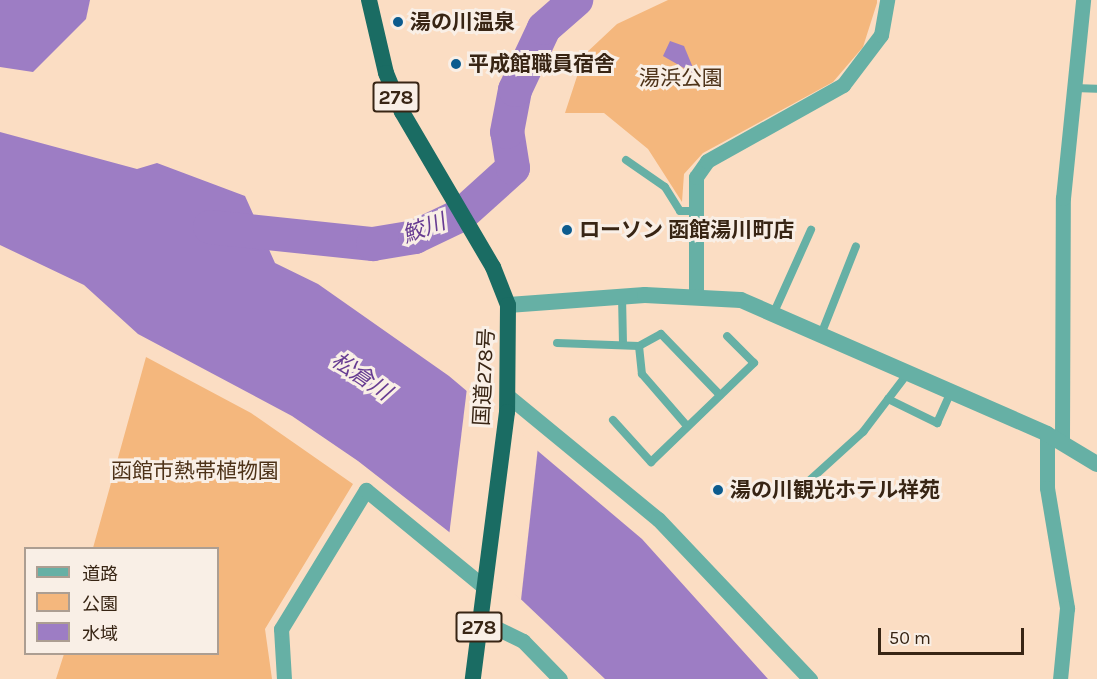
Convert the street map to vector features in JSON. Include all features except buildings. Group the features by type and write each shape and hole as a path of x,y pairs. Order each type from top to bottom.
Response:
{"highway":[{"name":"国道278号","path":"369,0 386,73 444,186 473,232 508,305 508,404 472,679"}],"street":[{"path":"696,294 696,177 707,161 843,85 880,35 887,0"},
{"path":"1060,679 1067,608 1047,488 1054,438 1063,198 1083,0"},
{"path":"508,305 622,296 696,294 775,310 1054,438 1097,464"},
{"path":"508,404 658,519 810,679"},
{"path":"284,679 281,629 366,490 485,581"},
{"path":"480,620 523,641 560,679"}],"lane":[{"path":"1074,88 1097,89"},
{"path":"626,160 665,187 680,211 696,211"},
{"path":"775,310 811,230"},
{"path":"822,333 856,246"},
{"path":"622,296 623,345"},
{"path":"557,343 639,346 661,334 720,395"},
{"path":"613,420 651,462 754,363 727,336"},
{"path":"639,346 642,374 687,426"},
{"path":"810,480 863,432 910,371"},
{"path":"888,399 937,423 951,391"}],"green space":[{"name":"湯浜公園","path":"668,0 877,0 877,3 863,47 833,82 703,153 684,174 682,202 648,149 604,113 565,113 584,55 617,24"},
{"name":"函館市熱帯植物園","path":"146,357 251,413 353,484 265,629 272,679 56,679 64,655 219,655 219,547 93,547"}],"water":[{"path":"0,0 90,0 86,19 33,72 0,67"},
{"path":"670,41 684,46 696,75 663,56"},
{"name":"松倉川","path":"0,132 137,169 157,163 245,196 275,263 318,284 449,376 642,539 768,679 605,679 453,535 358,461 292,416 138,334 84,285 0,245"}],"pier":[{"path":"467,388 538,447 521,600 449,536"}],"waterway":[{"name":"鮫川","path":"210,227 373,244 415,237 461,215 513,168 507,132 515,90 544,28 576,0"}],"place":[{"name":"湯の川温泉","path":"398,22"},
{"name":"平成館職員宿舎","path":"456,64"},
{"name":"ローソン 函館湯川町店","path":"567,230"},
{"name":"湯の川観光ホテル祥苑","path":"718,490"}]}
